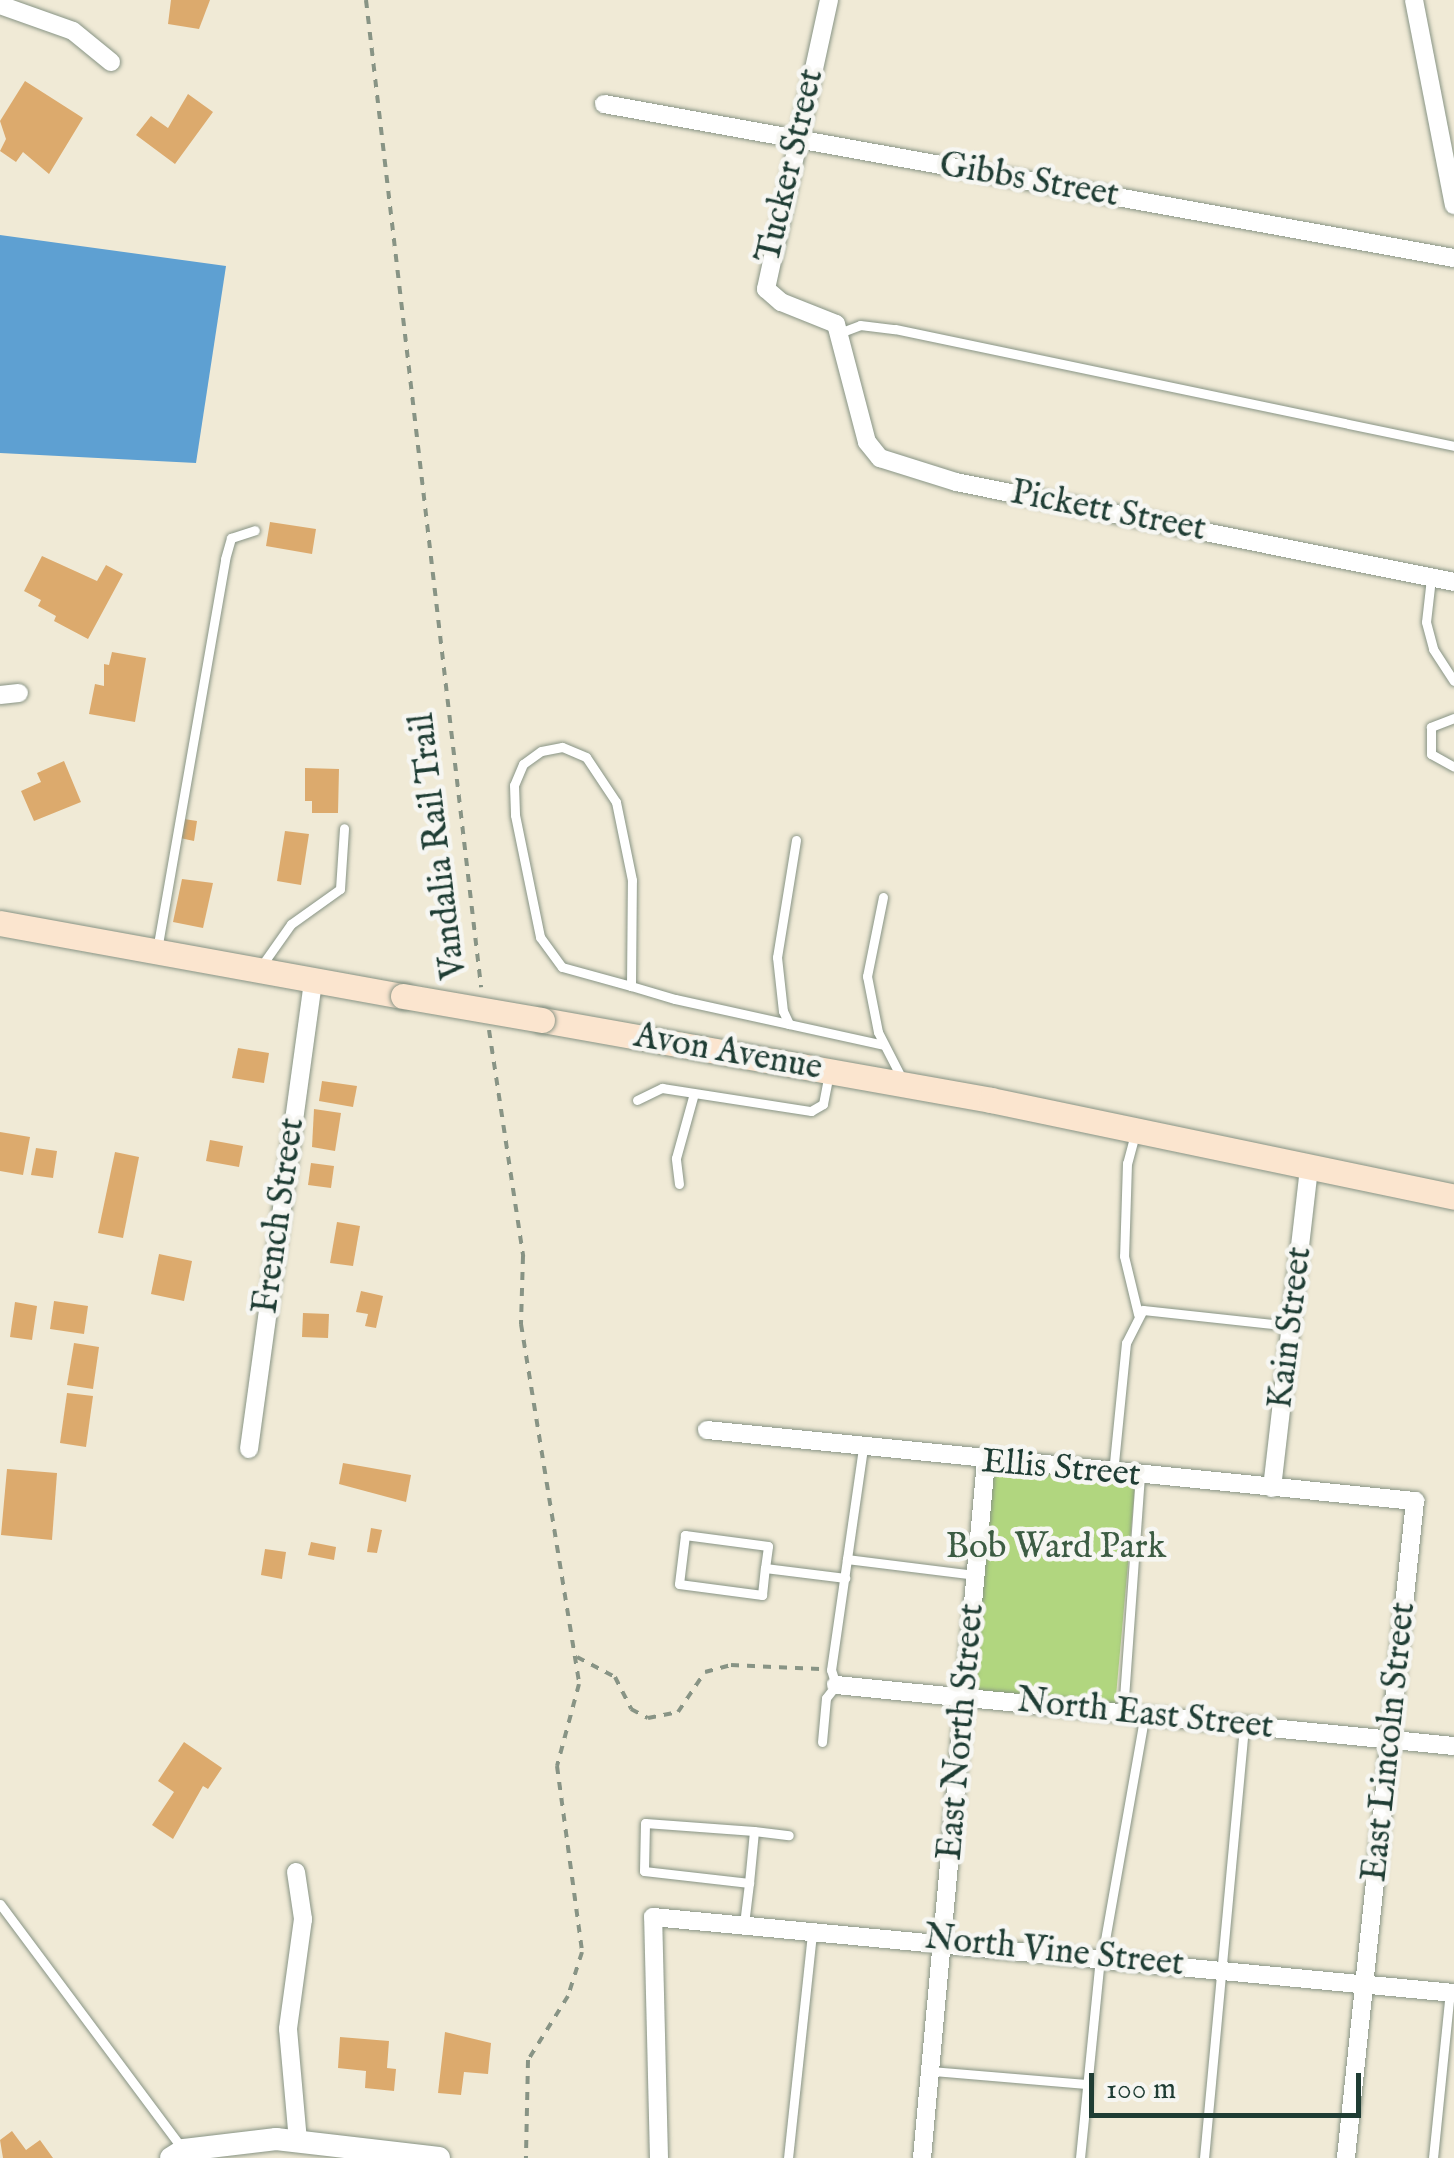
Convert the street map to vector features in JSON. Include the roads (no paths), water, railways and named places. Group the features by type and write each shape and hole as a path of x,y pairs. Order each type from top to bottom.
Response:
{"main road":[{"name":"Avon Avenue","path":"0,922 313,982 907,1085 1454,1198"}],"street":[{"name":"Tucker Street","path":"830,0 796,137 766,289 836,324 843,340"},
{"path":"1414,0 1454,206"},
{"path":"0,5 73,31 110,62"},
{"name":"Gibbs Street","path":"604,104 1454,258"},
{"name":"Pickett Street","path":"843,340 867,442 880,458 956,482 1454,582"},
{"name":"French Street","path":"248,1449 313,982"},
{"name":"Kain Street","path":"1272,1488 1310,1168"},
{"name":"Ellis Street","path":"707,1430 986,1462 1415,1501"},
{"name":"East North Street","path":"922,2158 986,1462"},
{"name":"East Lincoln Street","path":"1346,2158 1415,1501"},
{"name":"North East Street","path":"834,1678 965,1696 1454,1746"},
{"path":"296,1872 303,1919 288,2029 298,2142"},
{"name":"North Vine Street","path":"659,2158 653,1917 813,1928 1452,1993"},
{"path":"177,2154 242,2140 298,2142 439,2158"}],"lane":[{"path":"843,340 860,324 896,329 1454,446"},
{"path":"157,952 224,559 231,538 255,530"},
{"path":"1432,578 1426,622 1433,649 1454,681"},
{"path":"1454,718 1431,727 1431,754 1454,767"},
{"path":"630,986 632,880 616,802 586,757 562,747 540,751 524,764 514,785 540,937 562,967 630,986 884,1045"},
{"path":"258,972 292,924 340,889 344,828"},
{"path":"789,1024 776,984 777,956 796,840"},
{"path":"883,897 867,976 884,1045 907,1085"},
{"path":"637,1100 662,1088 811,1111 823,1104 829,1071"},
{"path":"679,1184 676,1158 694,1093"},
{"path":"1112,1474 1126,1344 1138,1314 1124,1242 1136,1131"},
{"path":"1138,1314 1291,1326"},
{"path":"822,1742 826,1698 834,1678 863,1448"},
{"path":"1123,1712 1140,1476"},
{"path":"684,1534 768,1546 766,1568 762,1594 679,1584 684,1534"},
{"path":"846,1559 976,1575"},
{"path":"766,1568 845,1578"},
{"path":"1080,2158 1101,1957 1145,1714"},
{"path":"1204,2158 1244,1726"},
{"path":"749,1883 655,1876 644,1871 640,1853 646,1823 789,1835"},
{"path":"744,1924 754,1831"},
{"path":"0,1904 177,2154"},
{"path":"788,2158 813,1928"},
{"path":"1433,2158 1452,1993"},
{"path":"932,2070 1087,2084"}],"water":[{"path":"0,235 226,266 196,463 0,453"}],"park label":[{"name":"Bob Ward Park","path":"1056,1548"}]}
